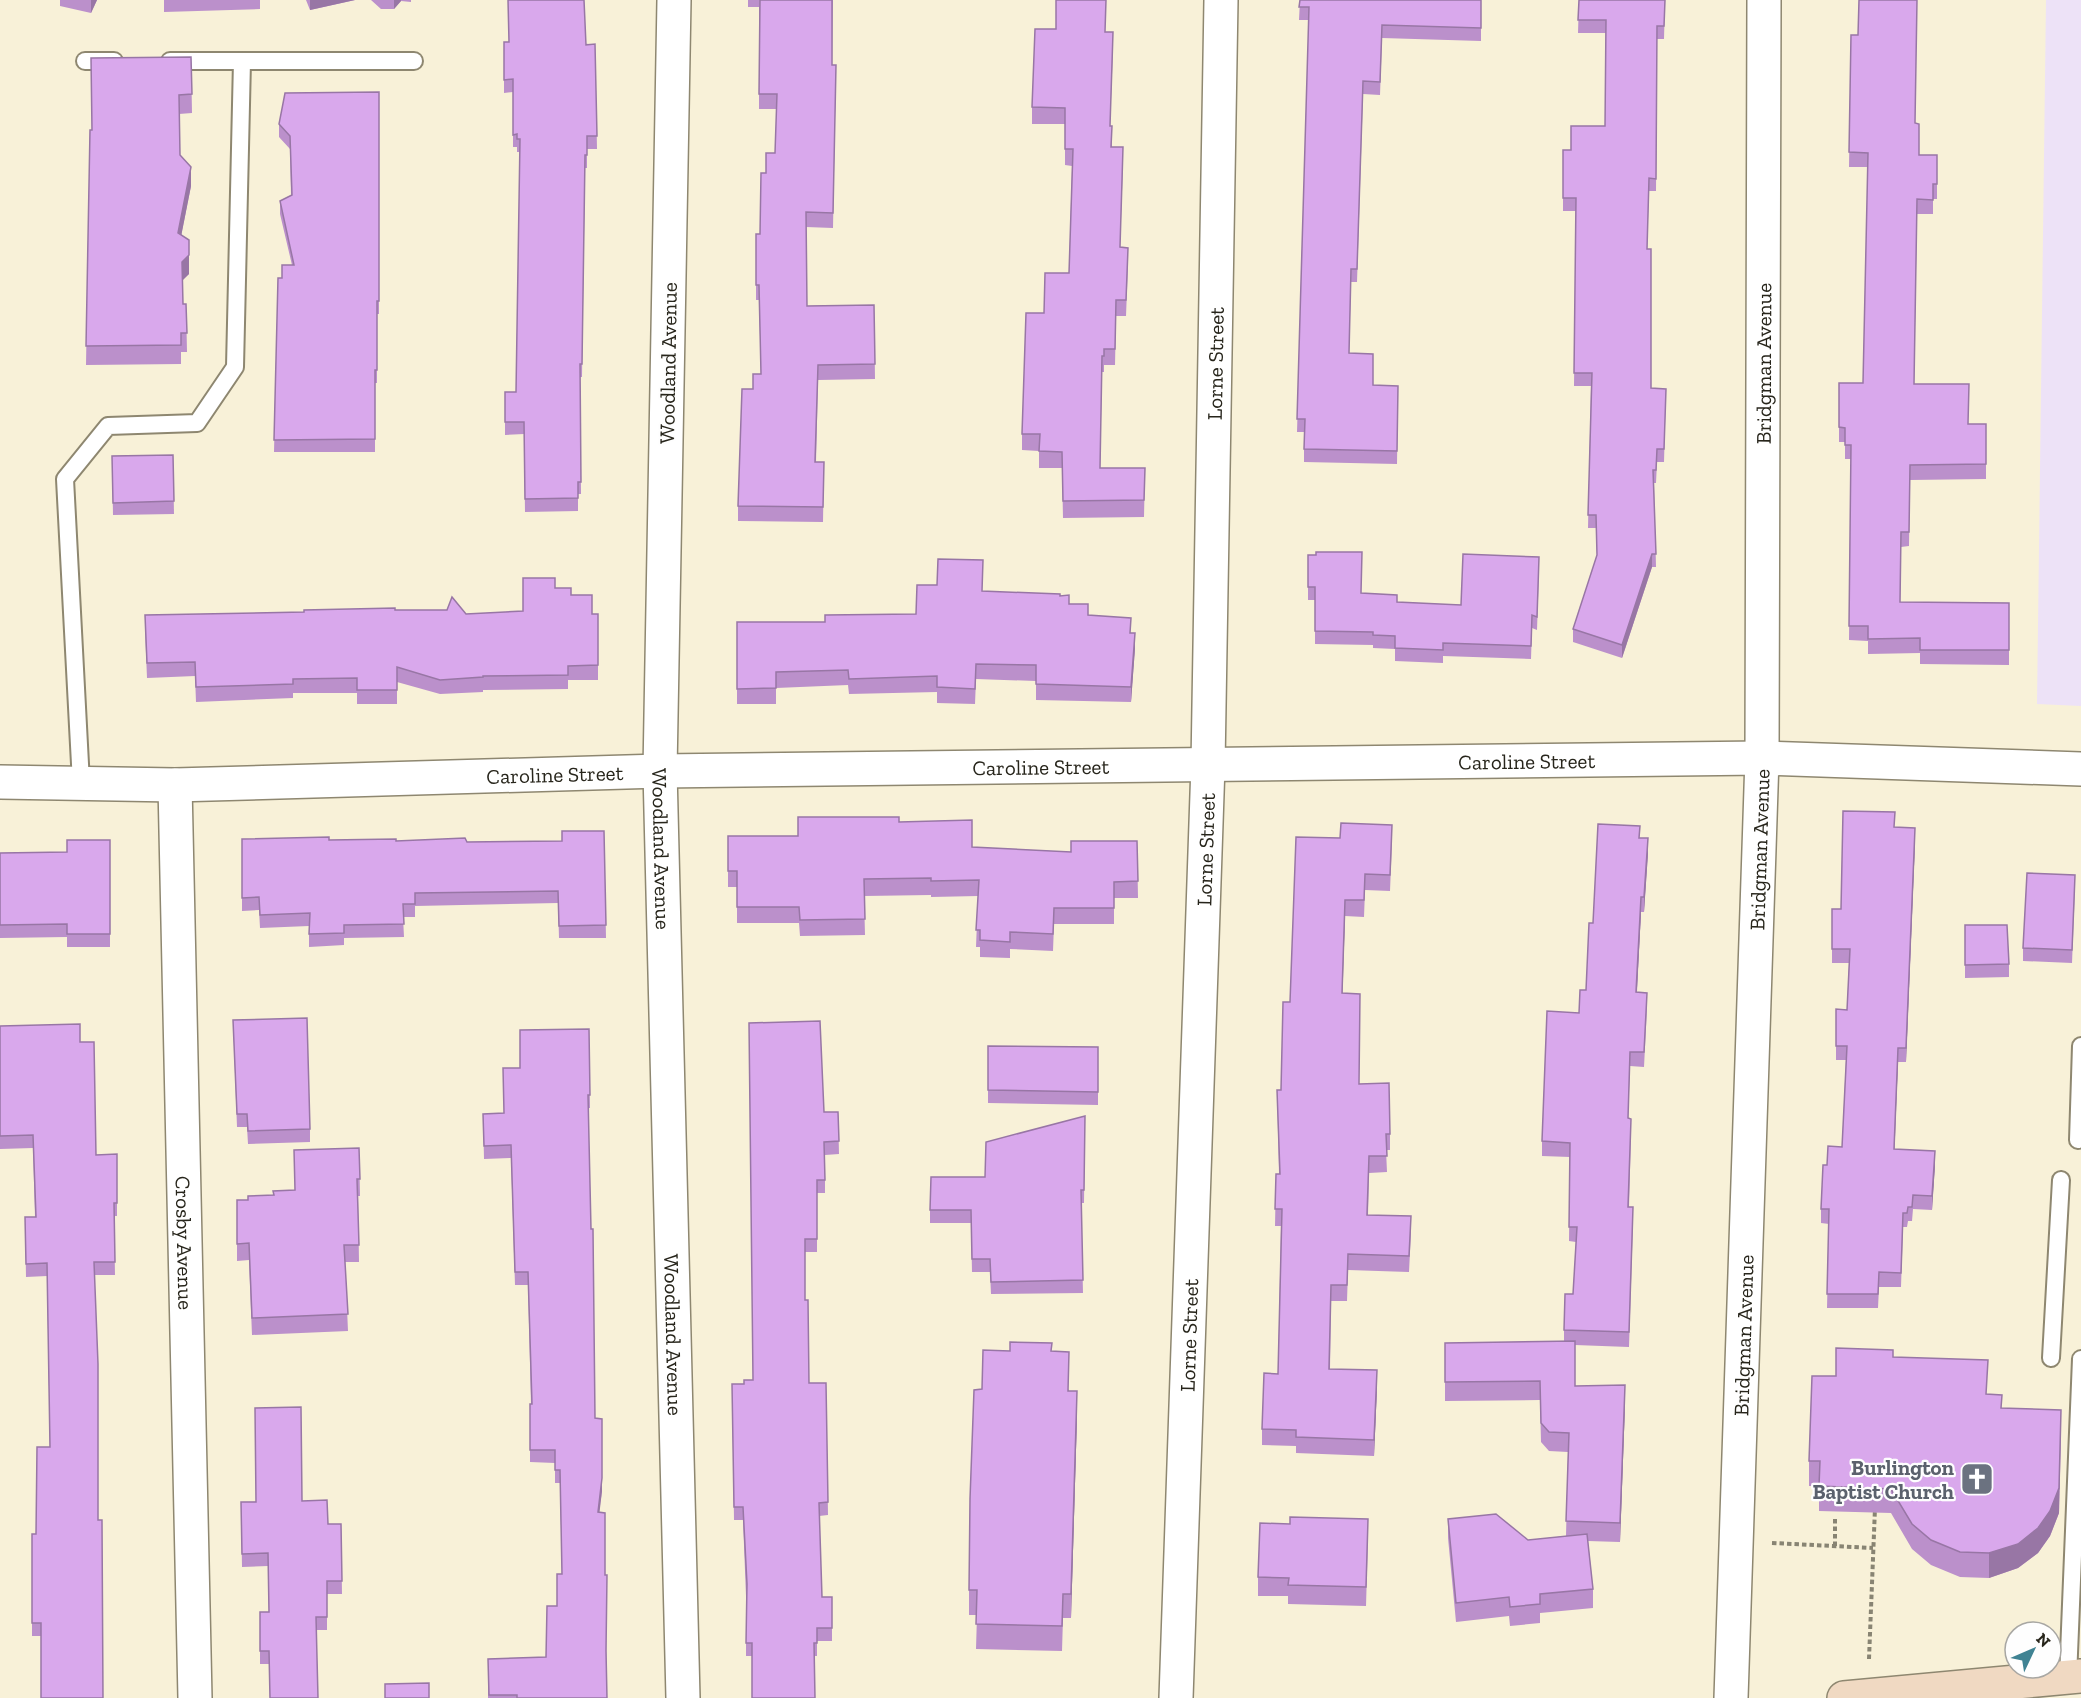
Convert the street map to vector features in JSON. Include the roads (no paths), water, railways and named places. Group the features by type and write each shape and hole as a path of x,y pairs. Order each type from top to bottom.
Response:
{"main road":[{"path":"1856,1697 2075,1677"}],"street":[{"name":"Woodland Avenue","path":"674,0 660,771 683,1698"},
{"name":"Lorne Street","path":"1176,1698 1209,765 1221,0"},
{"name":"Bridgman Avenue","path":"1731,1698 1762,759 1764,0"},
{"name":"Caroline Street","path":"0,782 175,785 660,771 1762,759 2081,770"},
{"name":"Crosby Avenue","path":"175,785 195,1698"}],"lane":[{"path":"85,61 130,61"},
{"path":"153,61 414,61"},
{"path":"81,783 65,479 108,426 197,423 235,367 242,61"},
{"path":"2078,1140 2081,1046"},
{"path":"2051,1358 2061,1180"},
{"path":"2075,1677 2081,1359"}],"place":[{"name":"Burlington Baptist Church","path":"1977,1479"}]}
